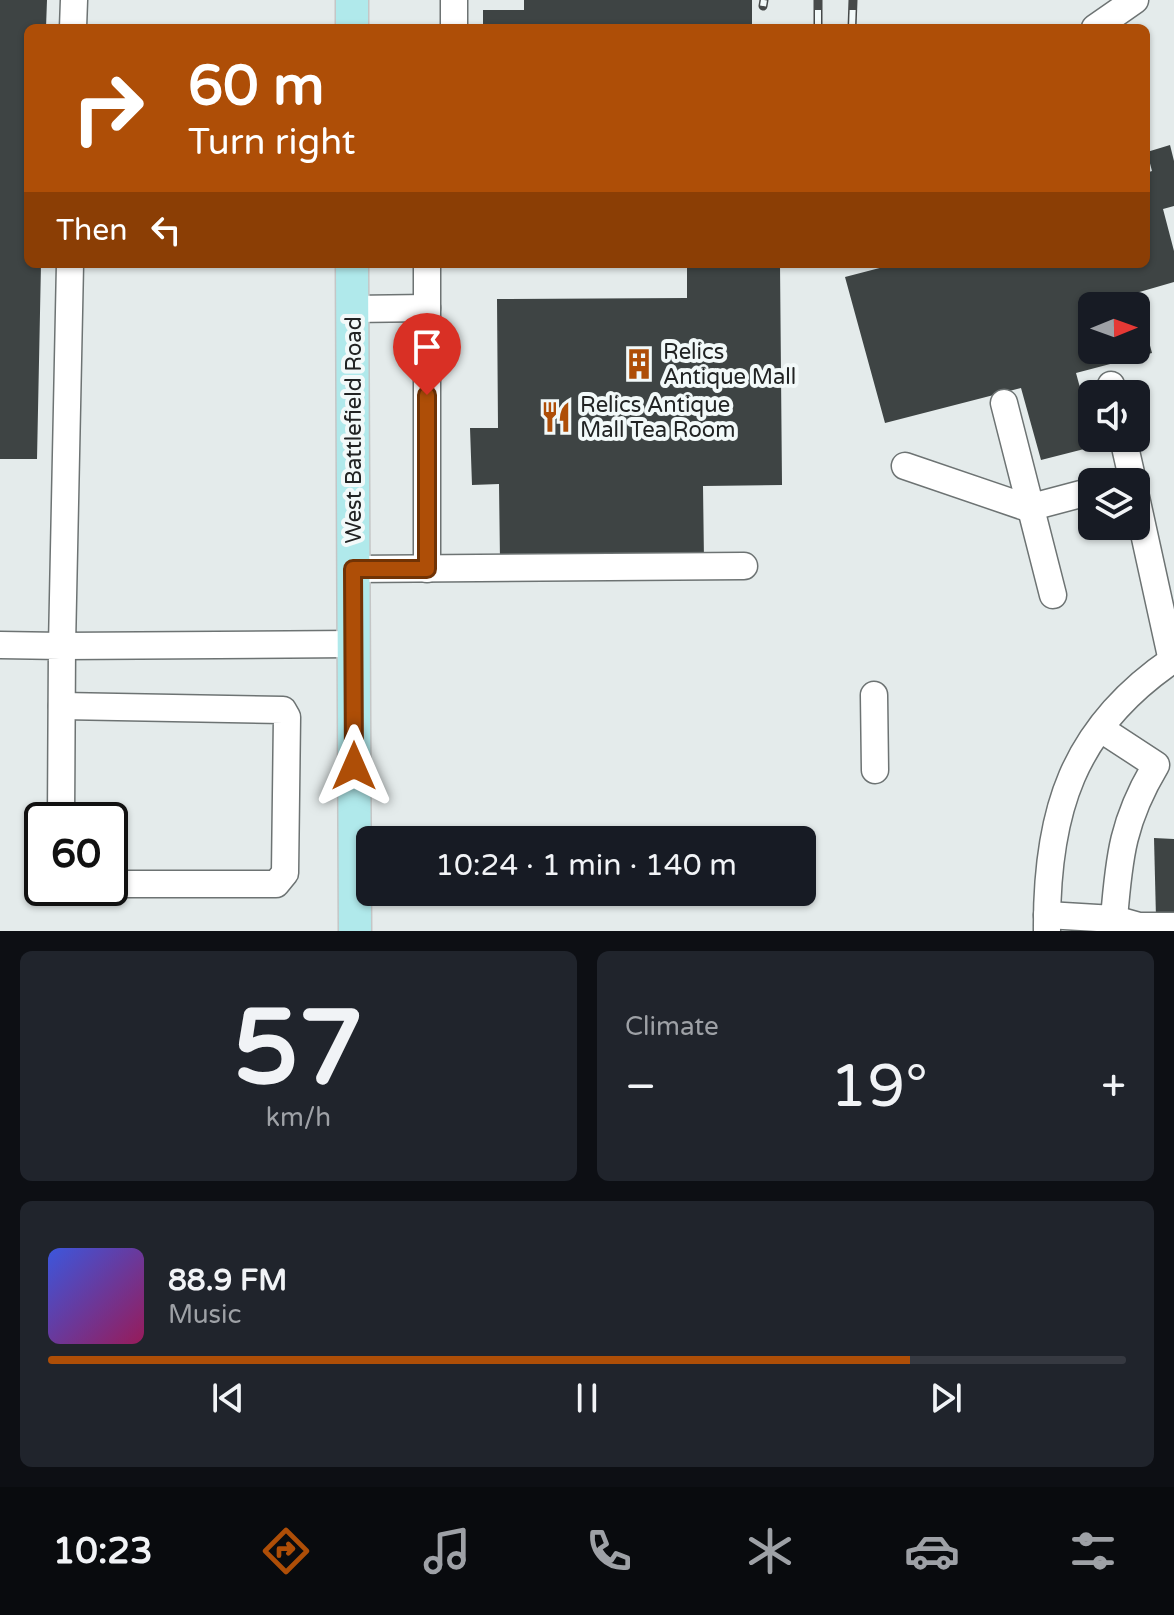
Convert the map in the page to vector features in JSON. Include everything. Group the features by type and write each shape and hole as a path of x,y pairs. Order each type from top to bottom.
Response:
{"main road":[{"path":"352,0 352,24"},
{"name":"West Battlefield Road","path":"352,268 355,931"}],"street":[{"path":"73,24 74,0"},
{"path":"454,0 454,24"},
{"path":"1101,24 1135,0"},
{"path":"61,802 70,268"},
{"path":"427,268 427,569"},
{"path":"353,309 427,308"},
{"path":"1004,403 1028,508 1053,595"},
{"path":"905,466 1028,508 1078,495"},
{"path":"1146,540 1173,660 1132,691 1101,729 1072,776 1056,820 1048,865 1047,923 1114,919 1139,926 1174,926"},
{"path":"353,569 744,566"},
{"path":"0,645 354,644"},
{"path":"874,695 875,770"},
{"path":"62,706 283,710 287,717 285,873 276,884 128,884"},
{"path":"1101,729 1156,765 1127,824 1119,856 1114,919"}],"building":[{"path":"0,0 47,0 46,24 24,24 24,268 41,268 37,459 0,459"},
{"path":"524,0 752,0 752,24 483,24 483,10 524,10"},
{"path":"1170,145 1174,161 1174,206 1163,209 1174,251 1174,282 1139,292 1078,292 1078,364 1110,364 1076,373 1078,451 1041,460 1021,388 885,423 845,277 880,268 1150,268 1150,151"},
{"name":"Relics Antique Mall","path":"687,268 780,268 782,485 703,486 704,561 500,561 499,484 472,485 470,428 498,428 497,299 687,298"},
{"path":"1154,838 1174,839 1174,918 1156,918"}],"railway":[{"path":"763,6 764,0"},
{"path":"818,0 818,24"},
{"path":"852,24 853,0"}],"place":[{"name":"Relics Antique Mall","path":"639,364"},
{"name":"Relics Antique Mall Tea Room","path":"556,417"}],"route":[{"path":"354,766 353,569 427,569 427,395"}]}
